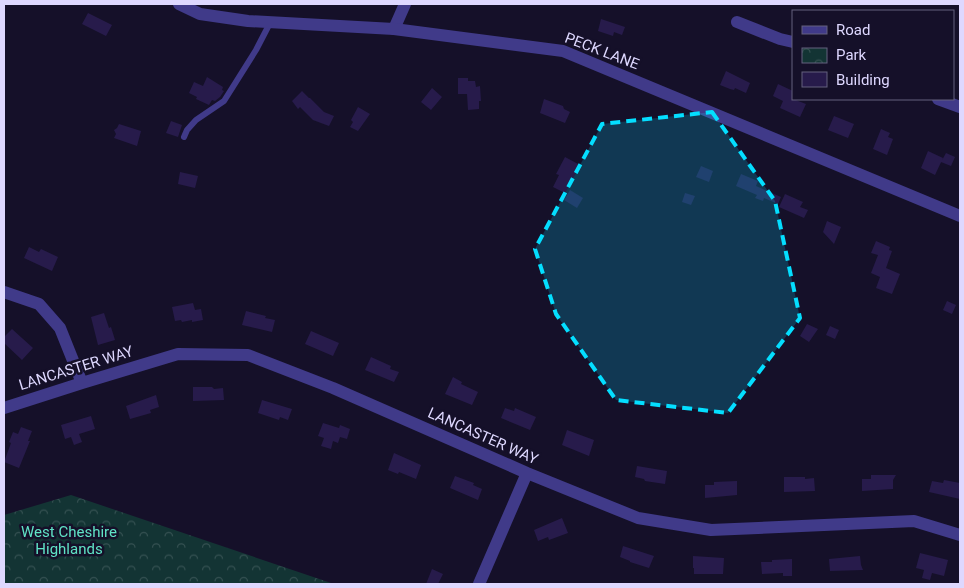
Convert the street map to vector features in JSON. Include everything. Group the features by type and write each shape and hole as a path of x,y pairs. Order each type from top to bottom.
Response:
{"street":[{"name":"PECK LANE","path":"179,4 200,14 248,21 394,29 563,51 960,216"},
{"path":"394,29 406,4"},
{"path":"737,22 792,42"},
{"path":"941,100 960,106"},
{"path":"4,292 39,304 45,310 60,328 82,382"},
{"name":"LANCASTER WAY","path":"4,408 82,382 178,354 248,355 333,388 527,473 638,518 711,530 914,522 960,535"},
{"path":"479,584 527,473"}],"lane":[{"path":"184,137 187,130 196,120 224,101 256,50 270,23"}],"highlighted area":[{"path":"712,112 775,201 800,318 728,413 616,400 556,314 535,249 602,124"}],"green space":[{"name":"West Cheshire Highlands","path":"71,495 334,584 4,584 4,515"}],"building":[{"path":"88,13 112,25 106,36 82,24"},
{"path":"601,19 625,27 622,35 614,32 613,36 598,31"},
{"path":"726,71 750,83 746,93 735,88 734,90 720,85"},
{"path":"207,77 223,87 222,90 224,91 220,97 215,101 212,100 209,105 196,99 197,97 189,93 194,82 203,86"},
{"path":"458,78 468,78 468,81 475,81 476,87 480,86 481,101 479,101 479,109 468,110 467,94 458,94"},
{"path":"778,84 792,91 792,100 806,104 800,117 780,108 783,101 773,96"},
{"path":"432,88 442,97 431,110 421,102"},
{"path":"302,91 324,112 334,116 329,126 313,120 300,107 298,109 292,101"},
{"path":"544,99 563,106 564,109 570,112 565,123 540,113"},
{"path":"358,107 370,114 358,131 350,127 353,122 351,120"},
{"path":"834,116 854,124 848,138 828,130"},
{"path":"171,121 182,125 178,137 166,133"},
{"path":"119,124 141,131 137,146 114,138 116,134 114,130"},
{"path":"881,129 890,133 888,137 893,139 887,155 873,149"},
{"path":"928,151 943,158 935,175 921,168"},
{"path":"946,153 955,157 951,166 941,162"},
{"path":"565,157 580,165 565,193 553,187 559,175 556,174"},
{"path":"701,166 713,171 709,182 696,177"},
{"path":"180,172 198,176 195,188 178,184"},
{"path":"741,174 758,181 756,186 781,197 778,204 764,198 763,201 755,198 757,195 736,186"},
{"path":"570,190 583,198 577,208 564,200"},
{"path":"685,193 695,196 691,205 682,202"},
{"path":"785,194 803,202 800,207 808,210 804,218 779,207"},
{"path":"827,221 841,227 834,244 823,232"},
{"path":"876,241 890,247 889,250 892,251 886,268 900,274 892,294 876,288 880,277 871,273 878,255 871,253"},
{"path":"29,247 39,252 41,249 58,257 52,271 24,258"},
{"path":"947,301 956,305 952,314 943,310"},
{"path":"193,303 195,310 201,309 203,320 192,322 192,320 175,321 172,307"},
{"path":"246,311 275,320 272,332 242,325"},
{"path":"104,313 115,340 98,345 91,317"},
{"path":"807,324 818,329 809,342 800,336"},
{"path":"830,326 839,330 835,339 826,335"},
{"path":"12,329 33,348 22,360 4,343 4,337"},
{"path":"311,331 339,343 333,356 305,344"},
{"path":"371,357 391,366 390,369 399,372 394,382 365,370"},
{"path":"453,377 462,382 461,384 478,392 472,405 445,394"},
{"path":"193,387 223,388 224,400 193,401"},
{"path":"156,395 159,407 150,410 151,413 130,419 126,406"},
{"path":"262,400 292,409 288,420 280,417 279,420 258,413"},
{"path":"505,408 514,411 515,408 536,417 530,430 501,418"},
{"path":"91,416 95,429 79,434 82,442 74,445 71,437 65,439 61,425"},
{"path":"323,423 339,428 340,425 350,429 347,439 340,437 338,443 333,441 331,449 321,446 324,438 318,436"},
{"path":"21,427 32,431 19,468 4,462 13,432 18,434"},
{"path":"567,430 594,440 589,456 562,445"},
{"path":"394,453 421,465 416,479 388,470"},
{"path":"637,466 667,471 665,484 645,481 635,477"},
{"path":"871,475 896,475 893,480 893,489 862,491 862,479 871,479"},
{"path":"455,476 474,483 473,485 482,489 478,500 450,488"},
{"path":"784,477 814,478 815,491 784,492"},
{"path":"944,480 960,483 960,499 929,492 932,481 943,483"},
{"path":"737,481 737,495 705,498 705,485 714,485 714,482"},
{"path":"562,518 568,533 549,540 548,537 538,541 534,530"},
{"path":"623,546 654,556 649,568 620,557"},
{"path":"920,553 948,560 944,576 932,573 930,580 922,578 924,570 916,568"},
{"path":"693,556 724,558 723,574 694,574"},
{"path":"860,556 863,570 830,571 829,559"},
{"path":"792,559 792,576 783,576 783,573 762,574 761,562"},
{"path":"432,569 443,574 438,584 426,584"}]}
